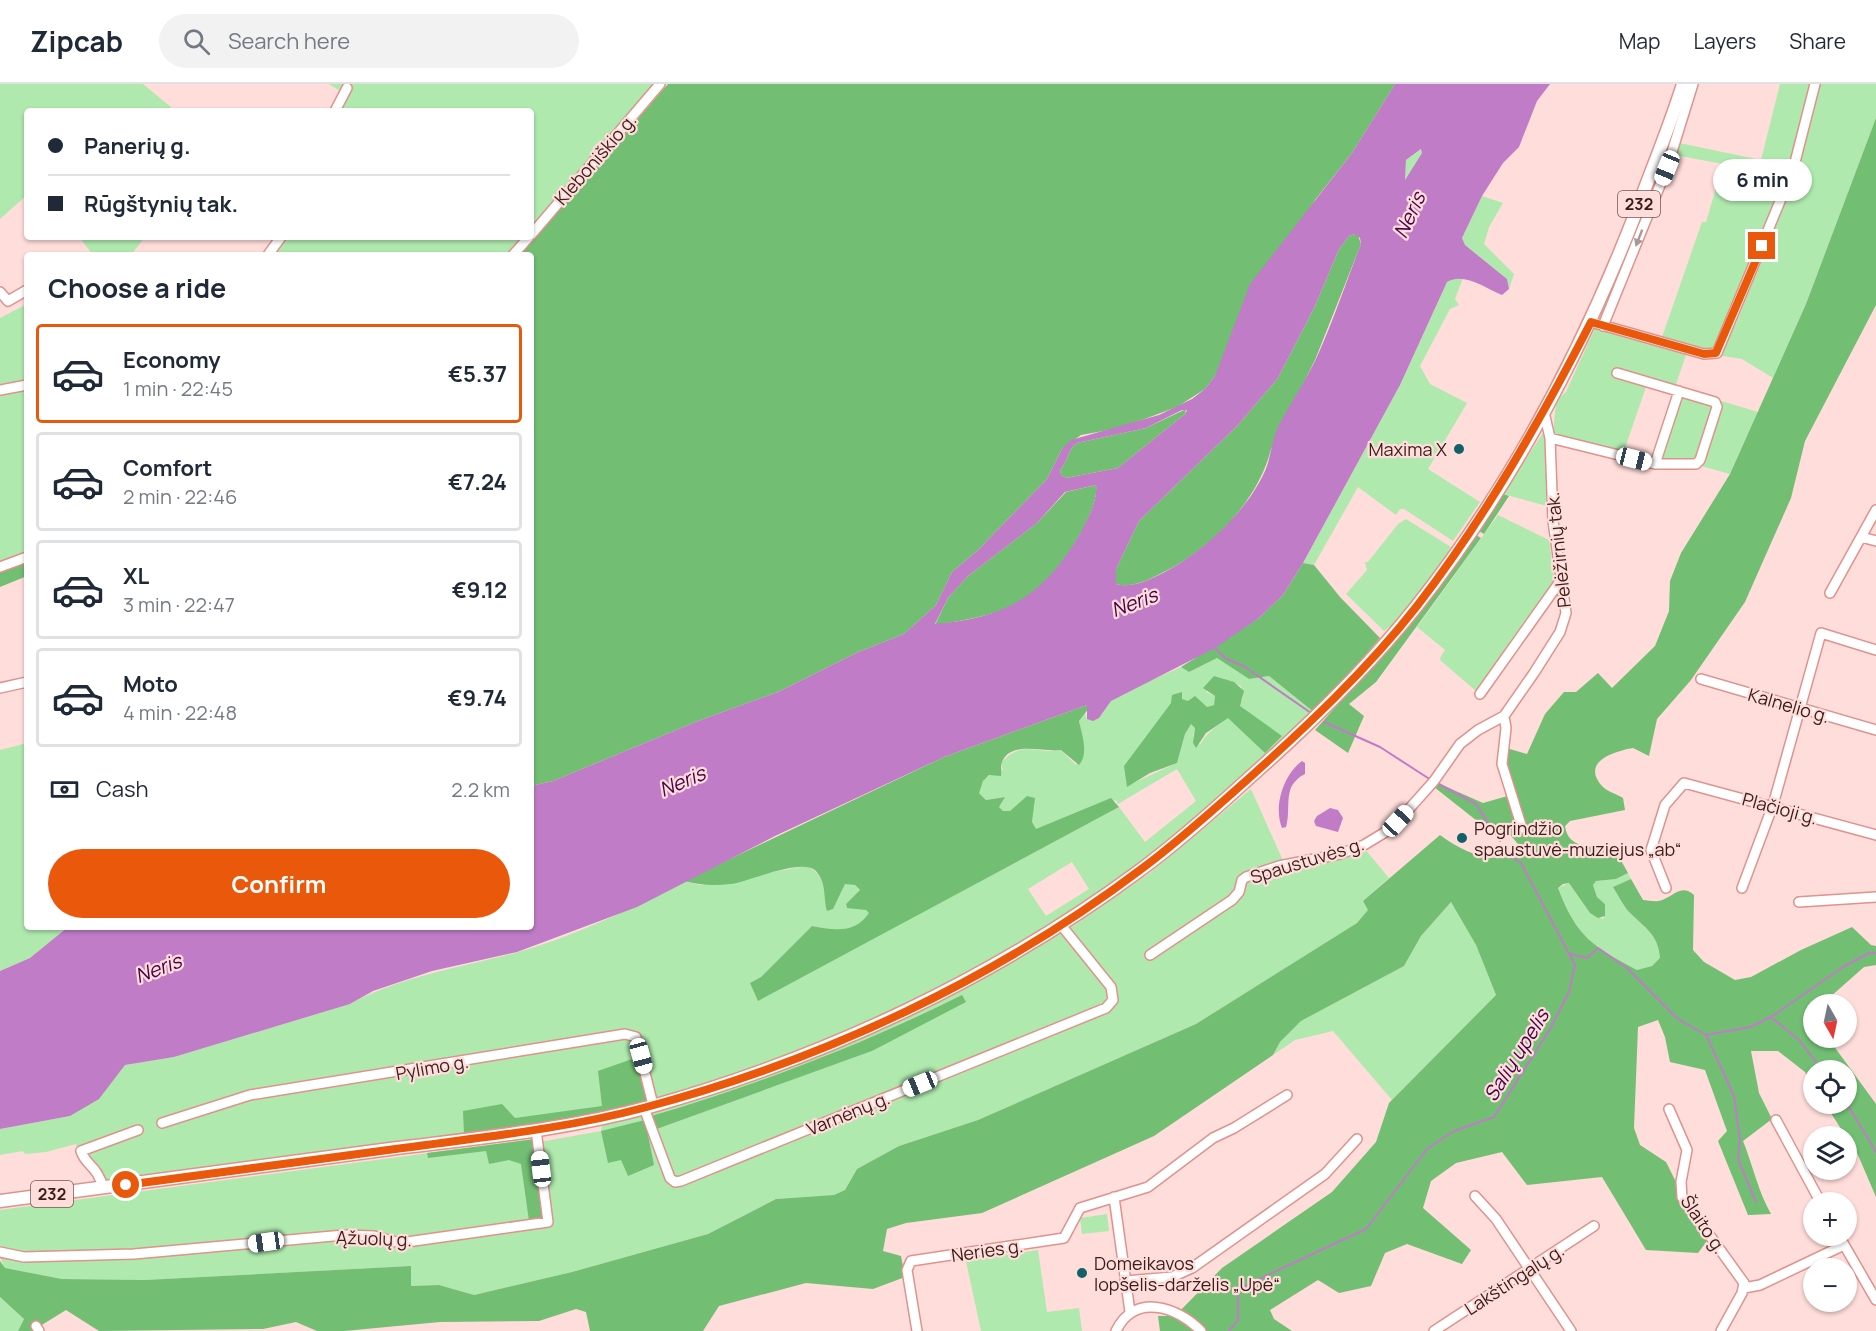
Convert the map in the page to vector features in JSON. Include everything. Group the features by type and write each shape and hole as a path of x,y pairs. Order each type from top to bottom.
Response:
{"main road":[{"name":"232","path":"0,1201 536,1130 649,1107 784,1063 861,1031 972,977 1061,925 1141,870 1307,726 1414,610 1439,576 1544,412 1597,324 1683,84"}],"street":[{"name":"Kleboniškio g.","path":"534,231 660,84"},
{"path":"1693,84 1667,168 1597,324 1704,354 1716,353 1792,170 1815,84"},
{"path":"337,108 347,88"},
{"name":"Kleboniškio g.","path":"516,252 526,240"},
{"path":"0,292 8,301 24,292"},
{"path":"1550,438 1655,464 1696,464 1702,455 1717,407 1715,402 1617,373"},
{"path":"0,390 24,386"},
{"path":"1655,464 1679,391"},
{"name":"Pelėžirnių tak.","path":"1434,781 1460,744 1478,730 1504,716 1564,622 1566,605 1553,521 1550,438 1544,412"},
{"path":"1830,593 1876,510"},
{"path":"1861,537 1876,541"},
{"path":"0,567 24,558"},
{"path":"1480,694 1561,580"},
{"path":"1742,888 1773,805 1821,633 1876,650"},
{"name":"Kalnelio g.","path":"1701,679 1876,730"},
{"path":"0,688 24,683"},
{"path":"1504,716 1506,728 1502,764 1522,828"},
{"name":"Spaustuvės g.","path":"1150,955 1232,900 1239,892 1242,880 1246,877 1279,866 1340,854 1364,845 1392,828 1434,781"},
{"name":"Plačioji g.","path":"1666,888 1651,850 1665,805 1684,783 1773,805 1876,835"},
{"path":"1799,902 1876,897"},
{"name":"Varnėnų g.","path":"649,1107 670,1178 675,1182 681,1181 1107,1008 1113,1000 1111,987 1061,925"},
{"name":"Pylimo g.","path":"162,1123 250,1095 626,1034 636,1037 649,1107"},
{"name":"Neries g.","path":"917,1331 907,1270 911,1262 1062,1239 1067,1235 1078,1209 1148,1187 1213,1138 1234,1128 1287,1095"},
{"name":"Šlaito g.","path":"1669,1109 1687,1149 1682,1197 1739,1274 1744,1288"},
{"path":"1776,1120 1815,1192"},
{"path":"103,1188 97,1170 85,1159 81,1150 138,1130"},
{"name":"Ąžuolų g.","path":"0,1252 24,1257 134,1254 289,1238 357,1235 400,1243 548,1222 536,1130"},
{"path":"1125,1281 1172,1277 1192,1268 1325,1174 1357,1140"},
{"path":"1475,1196 1496,1219 1571,1331"},
{"path":"1114,1197 1130,1312"},
{"name":"Lakštingalų g.","path":"1434,1331 1594,1226"},
{"path":"1721,1331 1744,1288 1760,1285 1842,1246"},
{"path":"1845,1246 1876,1300"},
{"path":"1116,1331 1123,1318 1130,1312 1155,1308 1172,1310 1183,1315 1200,1331"}],"green space":[{"path":"0,84 143,84 172,108 24,108 24,198 0,219"},
{"path":"329,84 656,84 534,226 534,108 342,108 348,96"},
{"path":"668,84 1395,84 1352,153 1315,200 1215,376 1205,389 1177,407 1120,428 1081,435 1062,449 1047,479 977,551 952,572 936,605 904,634 856,653 778,692 698,721 553,781 534,785 534,252 523,252"},
{"path":"1780,84 1812,84 1788,176 1713,352 1661,340 1702,222 1706,222 1723,164 1675,155 1679,143 1761,160"},
{"path":"1817,84 1876,84 1876,118 1806,304 1773,378 1742,359 1717,355 1737,322 1798,159"},
{"path":"1876,118 1876,305 1805,441 1791,498 1745,602 1691,680 1657,719 1649,756 1633,748 1603,759 1595,770 1596,777 1604,788 1623,798 1625,810 1570,821 1565,826 1567,834 1576,843 1610,848 1618,855 1628,873 1616,879 1596,881 1593,885 1597,897 1605,904 1605,916 1598,918 1590,913 1569,883 1558,888 1579,929 1597,947 1637,970 1652,966 1660,958 1654,937 1629,912 1613,887 1631,879 1643,900 1663,900 1684,890 1694,895 1693,950 1704,962 1735,980 1751,977 1801,950 1852,927 1871,945 1876,946 1876,965 1864,967 1833,994 1803,994 1803,1048 1835,1048 1844,1060 1803,1060 1803,1070 1778,1051 1751,1051 1759,1093 1772,1119 1743,1141 1771,1214 1748,1215 1718,1141 1727,1131 1705,1070 1670,1062 1665,1037 1658,1020 1638,1027 1634,1128 1640,1145 1666,1162 1675,1180 1677,1194 1707,1241 1698,1253 1646,1250 1602,1177 1527,1185 1502,1152 1456,1163 1431,1181 1423,1208 1471,1250 1462,1264 1407,1244 1385,1253 1371,1286 1339,1293 1318,1280 1270,1310 1274,1319 1292,1331 1160,1331 1158,1316 1175,1316 1222,1268 1332,1192 1376,1142 1389,1103 1496,995 1476,945 1451,902 1421,936 1404,966 1301,1021 1280,1042 1273,1055 1154,1136 982,1213 906,1223 887,1229 883,1251 901,1256 905,1277 873,1289 806,1283 719,1306 703,1331 590,1331 586,1312 576,1309 539,1321 440,1322 344,1331 317,1331 296,1322 263,1329 99,1331 66,1310 32,1331 18,1331 24,1319 0,1297 0,1261 5,1268 62,1279 145,1280 411,1266 411,1286 439,1285 474,1295 572,1272 708,1234 776,1199 834,1195 845,1190 857,1169 899,1146 978,1120 1196,1024 1357,923 1368,910 1363,901 1440,835 1449,842 1480,856 1502,857 1523,850 1507,831 1486,828 1434,787 1440,776 1440,784 1483,803 1511,795 1503,747 1527,754 1545,714 1564,692 1576,692 1598,673 1612,688 1655,646 1669,611 1670,581 1681,553 1730,474 1806,304"},
{"path":"1675,135 1602,321 1600,317"},
{"path":"1422,149 1422,153 1405,180 1406,160"},
{"path":"1482,196 1503,203 1489,227 1484,244 1514,274 1509,289 1507,279 1465,245 1462,238"},
{"path":"1358,235 1361,244 1315,360 1271,449 1265,469 1243,506 1213,538 1178,564 1155,577 1138,583 1116,584 1116,569 1139,521 1238,425 1278,378 1315,306 1339,249 1349,236"},
{"path":"81,240 143,240 133,252 91,252"},
{"path":"282,240 523,240 510,252 276,252"},
{"path":"1454,278 1463,278 1455,299 1459,305 1450,309 1420,366 1430,384 1467,403 1428,469 1480,502 1453,541 1404,509 1400,509 1396,515 1358,487 1314,565 1303,563 1400,385 1447,282"},
{"path":"24,306 24,553 0,562 0,318"},
{"path":"1595,328 1687,352 1675,387 1648,381 1623,454 1553,436 1556,406 1566,392"},
{"path":"1679,395 1714,403 1697,461 1660,463"},
{"path":"1718,400 1758,412 1730,474 1701,466 1719,406"},
{"path":"1186,409 1185,414 1118,468 1066,478 1061,475 1060,470 1077,443 1146,428"},
{"path":"1543,433 1546,435 1547,506 1503,494"},
{"path":"1096,485 1094,504 1079,536 1050,577 1035,591 1020,601 984,616 935,625 948,598 968,576 1037,523 1066,492"},
{"path":"1503,494 1509,496 1484,534 1479,531"},
{"path":"1498,515 1549,540 1555,583 1480,691 1476,691 1441,661 1440,658 1445,650 1417,627"},
{"path":"1406,519 1451,547 1414,603 1384,631 1346,594 1367,570 1365,562 1368,562 1398,524"},
{"path":"1476,535 1481,538 1376,682 1349,704 1364,716 1348,753 1315,730 1418,615"},
{"path":"24,563 24,577 0,587 0,573"},
{"path":"1303,563 1314,565 1340,597 1380,638 1315,713 1269,676 1249,679 1217,658 1189,672 1181,667 1259,618 1283,595"},
{"path":"1217,658 1249,679 1269,676 1315,713 1165,846 1046,929 968,975 853,1030 706,1086 657,1101 561,1121 99,1182 79,1156 76,1144 46,1152 25,1154 23,1151 0,1155 0,1129 70,1116 114,1079 125,1065 174,1057 350,1004 390,986 536,947 601,922 684,881 700,885 806,866 816,872 822,881 826,904 837,901 845,883 855,885 860,891 846,904 846,907 866,909 870,913 858,924 844,929 812,926 761,977 751,983 758,1000 1119,807 1145,842 1196,801 1177,769 1118,804 1116,800 1036,830 1032,822 1034,798 1010,811 1003,811 999,807 1004,797 986,800 979,793 981,784 986,778 1003,770 1001,763 1009,756 1023,750 1061,750 1076,765 1084,747 1079,721 1085,713 1087,719 1099,718 1111,701 1123,694 1181,667 1189,672","holes":["1214,676 1241,686 1243,698 1234,712 1210,732 1200,745 1193,736 1195,728 1191,724 1185,734 1177,763 1127,786 1159,721 1182,692 1181,699 1207,707 1214,705 1215,696 1206,692","1072,862 1089,889 1046,916 1028,889"]},
{"path":"1214,676 1234,682 1244,691 1240,706 1282,736 1265,753 1228,718 1206,733 1196,748 1193,743 1195,728 1191,724 1185,734 1177,763 1150,773 1127,787 1124,766 1171,703 1172,695 1182,692 1182,699 1188,701 1195,696 1207,707 1214,705 1215,696 1203,688"},
{"path":"1087,705 1089,708 1079,721 1084,755 1079,765 1061,750 1020,749 1012,751 1002,762 1001,776 989,775 983,781 979,793 986,800 1005,797 999,807 1003,811 1010,811 1027,796 1035,798 1032,822 1036,829 1111,798 1119,807 758,1001 750,983 761,977 812,926 844,929 863,920 869,913 866,910 847,908 846,904 860,890 855,885 845,884 833,909 827,911 822,881 816,871 809,867 788,868 730,884 707,885 684,881 944,757"},
{"path":"24,744 24,930 64,930 30,958 0,971 0,750"},
{"path":"1251,789 1284,863 1364,848 1389,878 1363,901 1369,910 1357,923 1196,1024 978,1120 899,1146 857,1169 845,1190 834,1195 776,1199 708,1234 572,1272 474,1295 439,1285 411,1286 411,1266 145,1280 62,1279 4,1268 0,1255 22,1258 296,1240 373,1238 400,1244 550,1225 540,1142 601,1131 602,1124 642,1113 670,1182 1109,1010 1116,996 1069,929 1150,873"},
{"path":"1628,873 1631,879 1614,887 1627,909 1654,937 1661,958 1652,966 1637,970 1597,947 1579,929 1558,888 1569,883 1590,913 1603,919 1605,904 1597,897 1593,885 1596,881 1616,879"},
{"path":"1451,902 1476,945 1496,995 1392,1100 1333,1031 1295,1040 1273,1055 1280,1042 1301,1021 1404,966 1421,936"},
{"path":"1054,933 1063,934 1106,989 1109,1001 1105,1006 681,1179 672,1177 654,1130 872,1051 963,995 907,1023 730,1093 651,1116 649,1110 784,1067"},
{"path":"962,995 966,1002 872,1051 654,1130 651,1116 731,1091 810,1062"},
{"path":"638,1057 649,1103 561,1121 464,1134 463,1111 502,1104 515,1118 602,1106 598,1071"},
{"path":"1857,1078 1876,1104 1876,1197 1857,1153 1857,1126 1839,1126 1831,1114 1857,1114"},
{"path":"645,1120 654,1165 628,1176 621,1160 608,1163 601,1131"},
{"path":"535,1139 544,1219 401,1241 372,1235 28,1256 2,1249 0,1245 0,1210"},
{"path":"535,1139 544,1219 529,1221 521,1164 509,1160 489,1164 486,1151 428,1158 427,1153"},
{"path":"1107,1214 1109,1231 1082,1234 1080,1218"},
{"path":"1038,1250 1047,1312 1079,1308 1082,1331 981,1331 966,1261"},
{"path":"0,1297 24,1319 18,1331 0,1331"}],"water":[{"name":"Neris","path":"1395,84 1550,84 1537,101 1519,147 1503,163 1482,196 1462,238 1465,245 1507,279 1509,289 1502,295 1467,280 1454,279 1447,282 1400,385 1303,563 1283,595 1259,618 1215,648 1111,701 1099,718 1093,721 1087,719 1087,705 944,757 775,836 637,907 517,952 432,971 373,991 350,1004 174,1057 125,1065 99,1099 70,1116 0,1129 0,971 30,958 64,930 534,930 534,785 553,781 698,721 778,692 856,653 904,634 936,605 952,572 977,551 1047,479 1062,449 1071,440 1159,415 1192,399 1205,389 1215,376 1250,284 1352,153","holes":["1421,149 1422,153 1405,180 1406,160","1355,234 1360,238 1361,244 1334,316 1312,368 1278,427 1267,466 1249,498 1207,544 1174,567 1138,583 1116,584 1116,569 1139,521 1238,425 1278,378 1315,306 1339,249 1349,236","1182,410 1187,410 1118,468 1066,478 1061,475 1060,470 1077,443 1146,428","1096,485 1093,505 1078,537 1050,575 1035,589 1002,610 960,621 935,624 948,598 968,576 1037,523 1065,492"]},
{"path":"1302,761 1305,763 1305,774 1298,779 1290,791 1288,819 1286,827 1282,828 1279,810 1282,791 1290,774"},
{"path":"1330,808 1338,810 1343,818 1338,832 1316,826 1314,821 1317,816"}],"waterway":[{"name":"Salių upelis","path":"1215,648 1225,658 1245,667 1311,713"},
{"name":"Salių upelis","path":"1324,722 1380,747 1431,780"},
{"name":"Salių upelis","path":"1439,784 1476,804 1500,841"},
{"name":"Salių upelis","path":"1229,1331 1238,1320 1238,1289 1366,1229 1427,1149 1454,1131 1494,1117 1550,1029 1569,992 1575,965 1521,863 1511,857 1505,847"},
{"path":"1570,954 1587,958 1598,948 1627,968 1678,1019 1706,1035 1750,1027 1771,1017 1843,967 1869,953 1876,953"},
{"path":"1771,1017 1799,1040 1814,1060"},
{"path":"1706,1035 1734,1096 1740,1140 1738,1159 1756,1202"},
{"path":"1853,1114 1876,1152"}],"place":[{"name":"Maxima X","path":"1459,449"},
{"name":"Pogrindžio spaustuvė-muziejus „ab“","path":"1462,838"},
{"name":"Domeikavos lopšelis-darželis „Upė“","path":"1082,1273"}],"route":[{"path":"126,1185 536,1130 644,1108 784,1063 920,1005 972,977 1061,925 1156,858 1274,757 1340,692 1414,610 1456,552 1544,412 1591,322 1704,354 1716,353 1739,305 1762,246"}]}
